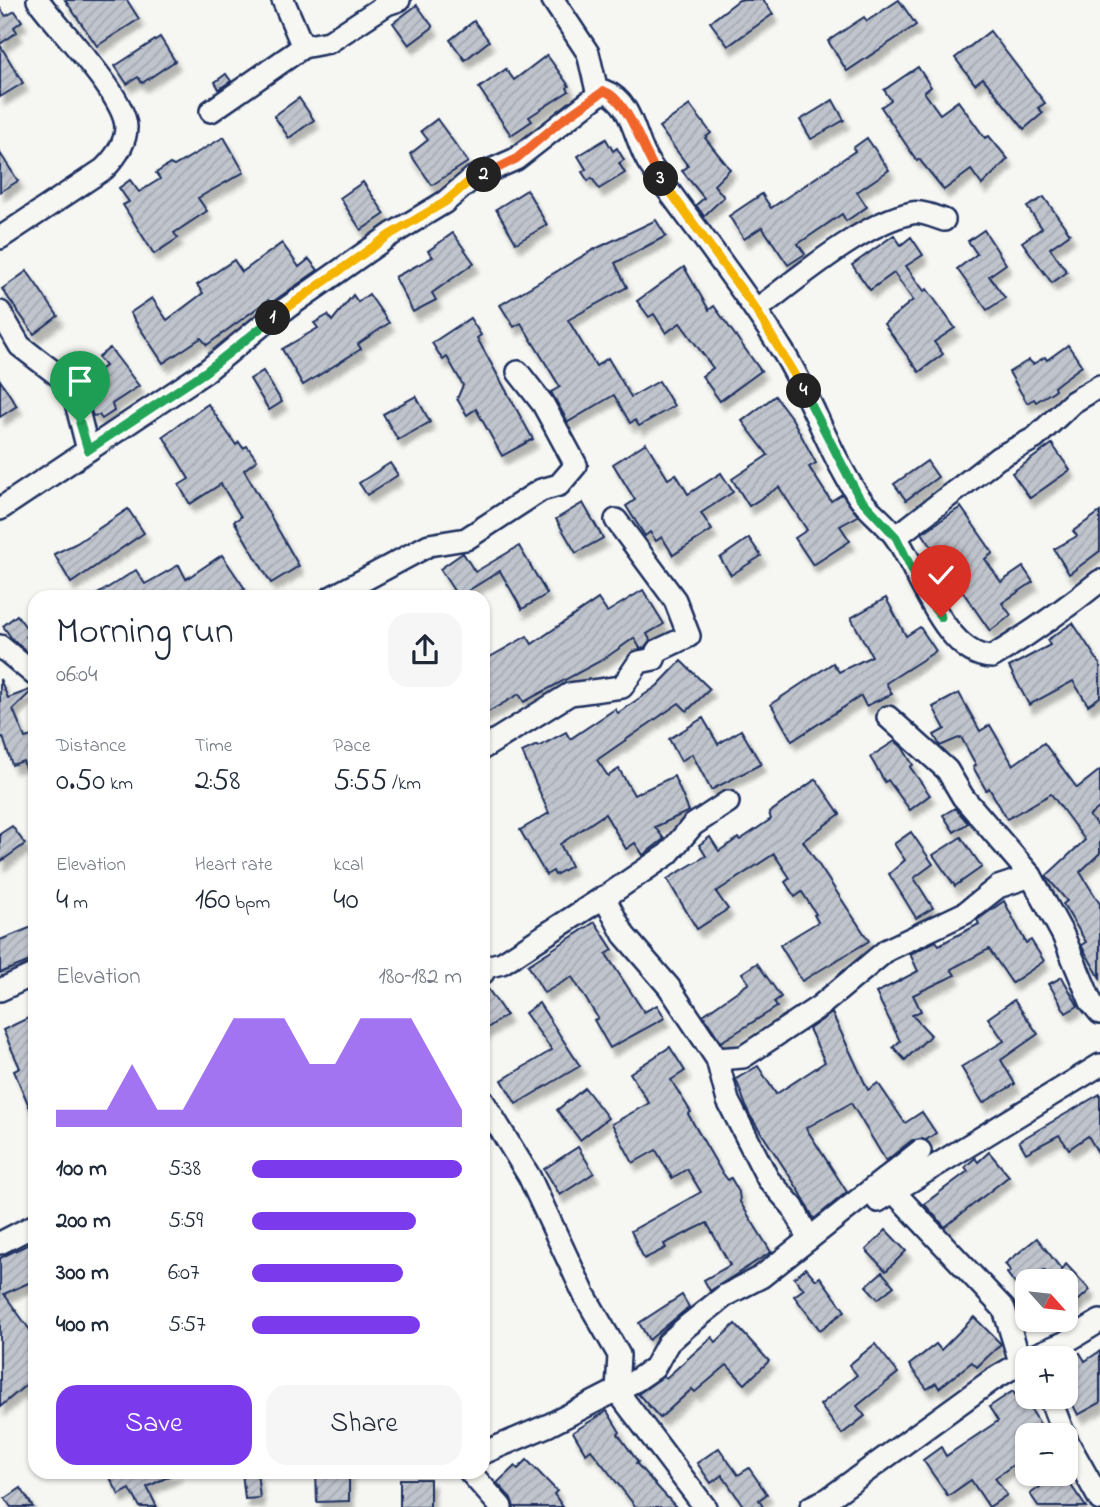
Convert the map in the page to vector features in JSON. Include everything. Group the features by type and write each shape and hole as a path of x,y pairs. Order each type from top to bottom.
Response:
{"street":[{"path":"0,237 104,169 116,157 126,129 117,100 38,0"},
{"path":"283,0 303,47"},
{"path":"211,111 303,47 329,42 387,4 399,0"},
{"path":"553,0 588,52 598,95"},
{"path":"0,509 205,372 261,326 391,234 445,202 473,178 516,159 604,91 613,94 623,105 648,162 785,354 859,497 896,537 926,598 950,629 979,657 992,657 1071,606 1087,588 1100,581"},
{"path":"756,310 824,259 885,223 915,212 944,220"},
{"path":"0,312 20,346 63,379 76,403 88,450"},
{"path":"345,590 429,545 466,539 541,490 559,485 576,465 544,404 518,372"},
{"path":"896,537 998,458 1035,438 1073,402 1100,386"},
{"path":"490,744 570,694 622,687 639,662 654,659 657,651 689,636 675,600 616,520"},
{"path":"0,646 28,669"},
{"path":"888,717 947,770 963,797 1031,876 1093,984 1091,1002 1100,1013"},
{"path":"604,897 598,902 668,854 694,825 728,802"},
{"path":"717,1059 743,1057 820,1006 887,950 965,913 998,887 1031,876"},
{"path":"490,966 502,963 604,897"},
{"path":"604,897 624,935 669,987 717,1059 728,1101 768,1179 793,1207 813,1240"},
{"path":"0,990 28,977"},
{"path":"490,1450 617,1391 654,1368 668,1343 726,1296 761,1277 813,1240 1100,1065"},
{"path":"490,1112 529,1176 585,1296 619,1355 617,1391 705,1507"},
{"path":"813,1240 920,1151"},
{"path":"893,1191 1004,1308 1019,1346"},
{"path":"0,1243 28,1229"},
{"path":"1058,1346 1100,1321"},
{"path":"824,1504 1015,1370"},
{"path":"1078,1460 1100,1500"},
{"path":"476,1479 501,1507"}],"building":[{"path":"65,0 127,0 139,19 97,46"},
{"path":"739,0 763,0 773,14 728,46 710,22"},
{"path":"899,0 916,25 847,71 828,41 864,17 867,21"},
{"path":"417,5 433,27 409,45 393,23"},
{"path":"0,8 6,16 15,11 22,21 14,27 17,32 0,44"},
{"path":"474,21 489,41 465,60 450,40"},
{"path":"990,31 1045,103 1038,108 1043,113 1024,129 983,78 975,84 955,58"},
{"path":"160,37 175,61 142,83 138,77 127,84 115,66"},
{"path":"0,45 23,83 0,97"},
{"path":"547,55 569,86 569,91 529,117 532,121 511,135 479,88 506,69 514,80"},
{"path":"918,67 931,87 924,92 940,114 958,101 985,138 989,136 1008,159 982,185 971,170 944,190 919,159 917,161 881,107 891,100 884,90"},
{"path":"226,74 231,81 219,89 215,82"},
{"path":"299,98 314,120 289,138 274,116"},
{"path":"833,100 844,120 811,139 800,120"},
{"path":"690,105 711,133 705,138 730,169 714,185 724,197 704,216 696,205 704,198 682,171 688,166 659,127"},
{"path":"437,119 468,162 432,185 410,154 428,140 421,131"},
{"path":"224,137 244,172 198,198 207,211 174,233 178,238 154,254 123,205 129,202 119,188 130,180 139,192 160,179 156,173 170,164 174,166"},
{"path":"867,138 889,170 857,192 867,207 846,221 842,214 798,244 805,254 788,265 762,227 744,239 729,216 762,194 771,208 855,151 853,148"},
{"path":"606,139 613,151 617,148 624,160 619,163 625,173 599,189 592,178 588,181 582,172 586,169 578,156"},
{"path":"0,153 18,181 0,192"},
{"path":"363,182 385,214 361,230 340,198"},
{"path":"527,190 547,225 516,243 496,209"},
{"path":"1044,197 1070,234 1050,248 1067,272 1052,283 1022,242 1042,228 1027,207"},
{"path":"656,220 666,236 615,263 627,287 568,320 596,366 608,358 631,397 659,381 674,406 639,426 635,420 630,423 614,395 568,422 551,392 560,387 521,323 514,327 500,305 593,250"},
{"path":"984,230 1006,264 989,276 1005,298 987,310 957,269 977,254 968,241"},
{"path":"453,233 474,263 432,293 436,300 413,312 395,277 433,257 428,251"},
{"path":"894,235 901,245 911,237 923,255 906,266 924,291 927,289 955,328 934,342 943,354 919,372 884,324 913,300 894,273 870,290 852,265"},
{"path":"282,243 299,267 309,259 318,270 271,303 268,300 207,345 201,338 163,363 130,313 152,298 167,320 203,293 197,285 234,260 242,272"},
{"path":"684,267 709,310 714,306 761,371 720,401 702,376 713,368 680,323 666,333 654,314 649,317 637,301"},
{"path":"27,271 58,316 34,334 2,289"},
{"path":"369,294 389,323 358,344 361,349 303,385 282,349 318,328 314,323 328,315 332,321 353,295 358,302"},
{"path":"470,318 481,335 477,338 533,439 502,456 476,409 467,415 457,399 463,385 447,357 443,360 432,343"},
{"path":"1068,345 1082,366 1054,387 1055,390 1036,402 1034,399 1027,403 1009,372 1029,360 1033,364 1045,357 1047,360"},
{"path":"110,348 139,386 112,404 114,411 102,419 99,415 93,416 80,383 105,366 98,357"},
{"path":"263,371 282,402 269,410 250,379"},
{"path":"0,380 17,406 0,417"},
{"path":"416,396 430,422 398,440 383,414"},
{"path":"775,396 793,420 816,463 809,467 831,501 842,494 858,516 840,526 850,541 813,565 795,538 807,530 779,487 749,506 732,479 768,455 742,421"},
{"path":"208,404 236,445 239,442 243,448 247,446 257,460 244,470 299,566 271,583 234,521 241,517 221,484 190,504 179,485 189,479 163,436"},
{"path":"646,443 668,479 676,474 688,494 721,473 733,492 701,513 712,530 673,555 662,537 656,541 650,532 645,536 626,506 635,500 613,464"},
{"path":"1052,444 1070,470 1030,498 1012,473"},
{"path":"927,461 938,477 906,500 894,484"},
{"path":"390,463 398,475 367,495 359,483"},
{"path":"583,503 603,538 576,553 556,519"},
{"path":"961,507 993,553 985,559 1001,582 1023,567 1033,582 1002,603 1011,615 990,631 922,533"},
{"path":"128,509 144,533 71,583 54,554 77,543"},
{"path":"1100,512 1100,551 1069,574 1054,549 1077,536 1073,531"},
{"path":"749,538 761,556 731,575 720,558"},
{"path":"519,546 547,594 522,609 500,571 469,590 454,590 440,569 463,553 475,572"},
{"path":"222,555 245,589 104,590 136,570 145,584 179,565 186,579"},
{"path":"643,590 664,624 647,634 650,640 644,648 640,648 634,638 604,659 524,702 519,694 490,711 490,657 527,636 532,644 598,599 607,612"},
{"path":"886,598 906,636 920,627 936,651 886,683 892,694 866,706 861,696 792,741 771,704 833,663 839,672 872,656 851,618"},
{"path":"17,615 28,630 28,652 13,640 3,626"},
{"path":"1073,623 1100,664 1100,697 1088,705 1073,681 1029,705 1009,667 1050,645 1047,640"},
{"path":"681,661 710,689 687,711 679,703 597,760 608,776 619,769 634,795 674,776 689,811 655,827 664,839 643,855 635,843 626,849 605,814 560,844 571,866 555,875 553,871 546,875 520,830 549,813 522,752 566,732 570,739 615,709 618,713 657,686"},
{"path":"0,679 8,698 28,691 28,695 13,709 25,738 28,737 28,778 23,761 12,765 3,737 0,738"},
{"path":"959,693 980,731 990,725 1013,765 1044,743 1077,788 1100,770 1100,807 1089,816 1100,828 1100,853 1080,872 1100,904 1100,978 1081,945 1086,942 1063,904 1067,901 1046,876 1085,840 1051,794 1007,819 973,767 976,765 961,737 940,746 934,735 945,729 933,707"},
{"path":"703,718 718,744 741,730 761,764 711,790 692,754 681,761 669,739"},
{"path":"895,741 902,747 913,765 910,767 930,795 910,810 888,780 885,782 870,757"},
{"path":"816,779 840,814 803,841 869,941 802,981 780,945 818,922 802,892 795,897 785,882 790,878 774,854 716,892 728,909 697,929 667,879 706,856 699,845 710,837 719,851 738,838 740,840 771,819 769,813"},
{"path":"955,808 968,823 954,832 943,815"},
{"path":"12,826 25,844 0,862 0,834"},
{"path":"911,832 933,864 914,878 933,908 916,918 889,874 905,860 894,844"},
{"path":"961,837 982,867 955,886 933,855"},
{"path":"1004,901 1026,943 1031,940 1044,961 1012,983 989,949 951,969 955,975 913,995 921,1011 912,1015 931,1035 905,1060 893,1047 900,1041 876,993 918,971 910,954 936,941 939,945 979,924 977,920"},
{"path":"595,922 613,950 606,954 644,1012 657,1005 665,1018 610,1048 594,1020 598,1018 572,977 544,993 528,965"},
{"path":"28,929 28,962 0,973 0,940"},
{"path":"757,963 781,997 774,1002 777,1007 721,1042 703,1015 749,983 742,973"},
{"path":"1062,977 1078,1006 1066,1013 1049,984"},
{"path":"490,992 506,1015 490,1026"},
{"path":"1014,1000 1038,1034 1001,1060 1015,1084 983,1103 961,1067 1004,1041 988,1018"},
{"path":"539,1003 580,1066 516,1104 502,1080 552,1050 525,1013"},
{"path":"832,1013 868,1090 878,1083 905,1123 922,1112 936,1133 926,1140 912,1140 886,1161 851,1103 806,1128 847,1192 814,1219 800,1192 749,1114 736,1079 758,1066 776,1094 825,1062 809,1029"},
{"path":"28,1018 28,1104 14,1071 20,1068 3,1030"},
{"path":"670,1047 685,1071 671,1080 691,1112 688,1114 721,1171 728,1180 731,1178 739,1192 740,1202 771,1252 710,1291 704,1280 730,1265 707,1223 664,1244 666,1248 644,1259 631,1231 701,1192 687,1169 672,1178 656,1150 633,1163 612,1124 649,1103 630,1073"},
{"path":"585,1088 608,1118 580,1140 557,1110"},
{"path":"1100,1094 1100,1156 1088,1136 1069,1149 1059,1135 1026,1153 1019,1141"},
{"path":"578,1147 594,1173 560,1195 544,1169"},
{"path":"989,1152 1009,1176 945,1227 924,1204 968,1171 965,1167 975,1158 978,1162"},
{"path":"886,1230 906,1251 886,1271 866,1250"},
{"path":"1037,1238 1061,1269 1015,1269 1015,1284 1007,1273 1011,1271 1005,1264"},
{"path":"28,1244 28,1283 4,1294 28,1327 28,1383 0,1407 0,1258"},
{"path":"806,1268 816,1280 820,1277 845,1311 820,1330 794,1296 804,1289 794,1278"},
{"path":"882,1272 894,1286 878,1299 866,1286"},
{"path":"1078,1277 1090,1290 1078,1301"},
{"path":"682,1295 689,1307 649,1340 639,1323"},
{"path":"974,1317 1001,1344 977,1367 972,1362 939,1388 936,1383 927,1389 909,1365 936,1344 941,1350"},
{"path":"735,1324 769,1361 745,1384 727,1365 695,1392 692,1389 660,1418 638,1394 664,1376 666,1378 712,1337 716,1342"},
{"path":"875,1344 898,1373 857,1406 865,1416 842,1434 820,1405 857,1375 849,1365"},
{"path":"1100,1351 1100,1403 1078,1415 1075,1409 1078,1409 1078,1354 1080,1353 1085,1361"},
{"path":"1013,1391 1015,1409 1031,1409 1040,1423 1015,1423 1015,1464 995,1478 1007,1495 989,1507 971,1480 948,1496 923,1460 941,1447 946,1456 998,1421 989,1407"},
{"path":"607,1411 620,1432 618,1434 638,1462 636,1463 676,1507 636,1507 591,1450 586,1454 573,1432"},
{"path":"719,1448 738,1475 749,1468 767,1494 759,1500 763,1507 744,1507 722,1475 711,1483 697,1463"},
{"path":"527,1460 557,1491 554,1494 563,1507 514,1507 511,1498 497,1483 515,1466 518,1469"},
{"path":"111,1479 164,1479 147,1487 157,1507 140,1507 130,1489 119,1495"},
{"path":"243,1479 258,1479 260,1498 245,1499"},
{"path":"316,1479 349,1479 349,1501 317,1502"},
{"path":"400,1479 430,1479 430,1507 400,1507"},
{"path":"1071,1486 1086,1507 1039,1507 1030,1494 1040,1487"},
{"path":"21,1488 33,1507 11,1507 5,1499"}],"route":[{"path":"80,423 88,450 205,372 261,326 391,234 445,202 473,178 496,170 532,148 561,121 604,91 613,94 623,105 648,162 785,354 859,497 896,537 926,598 941,617"}]}
